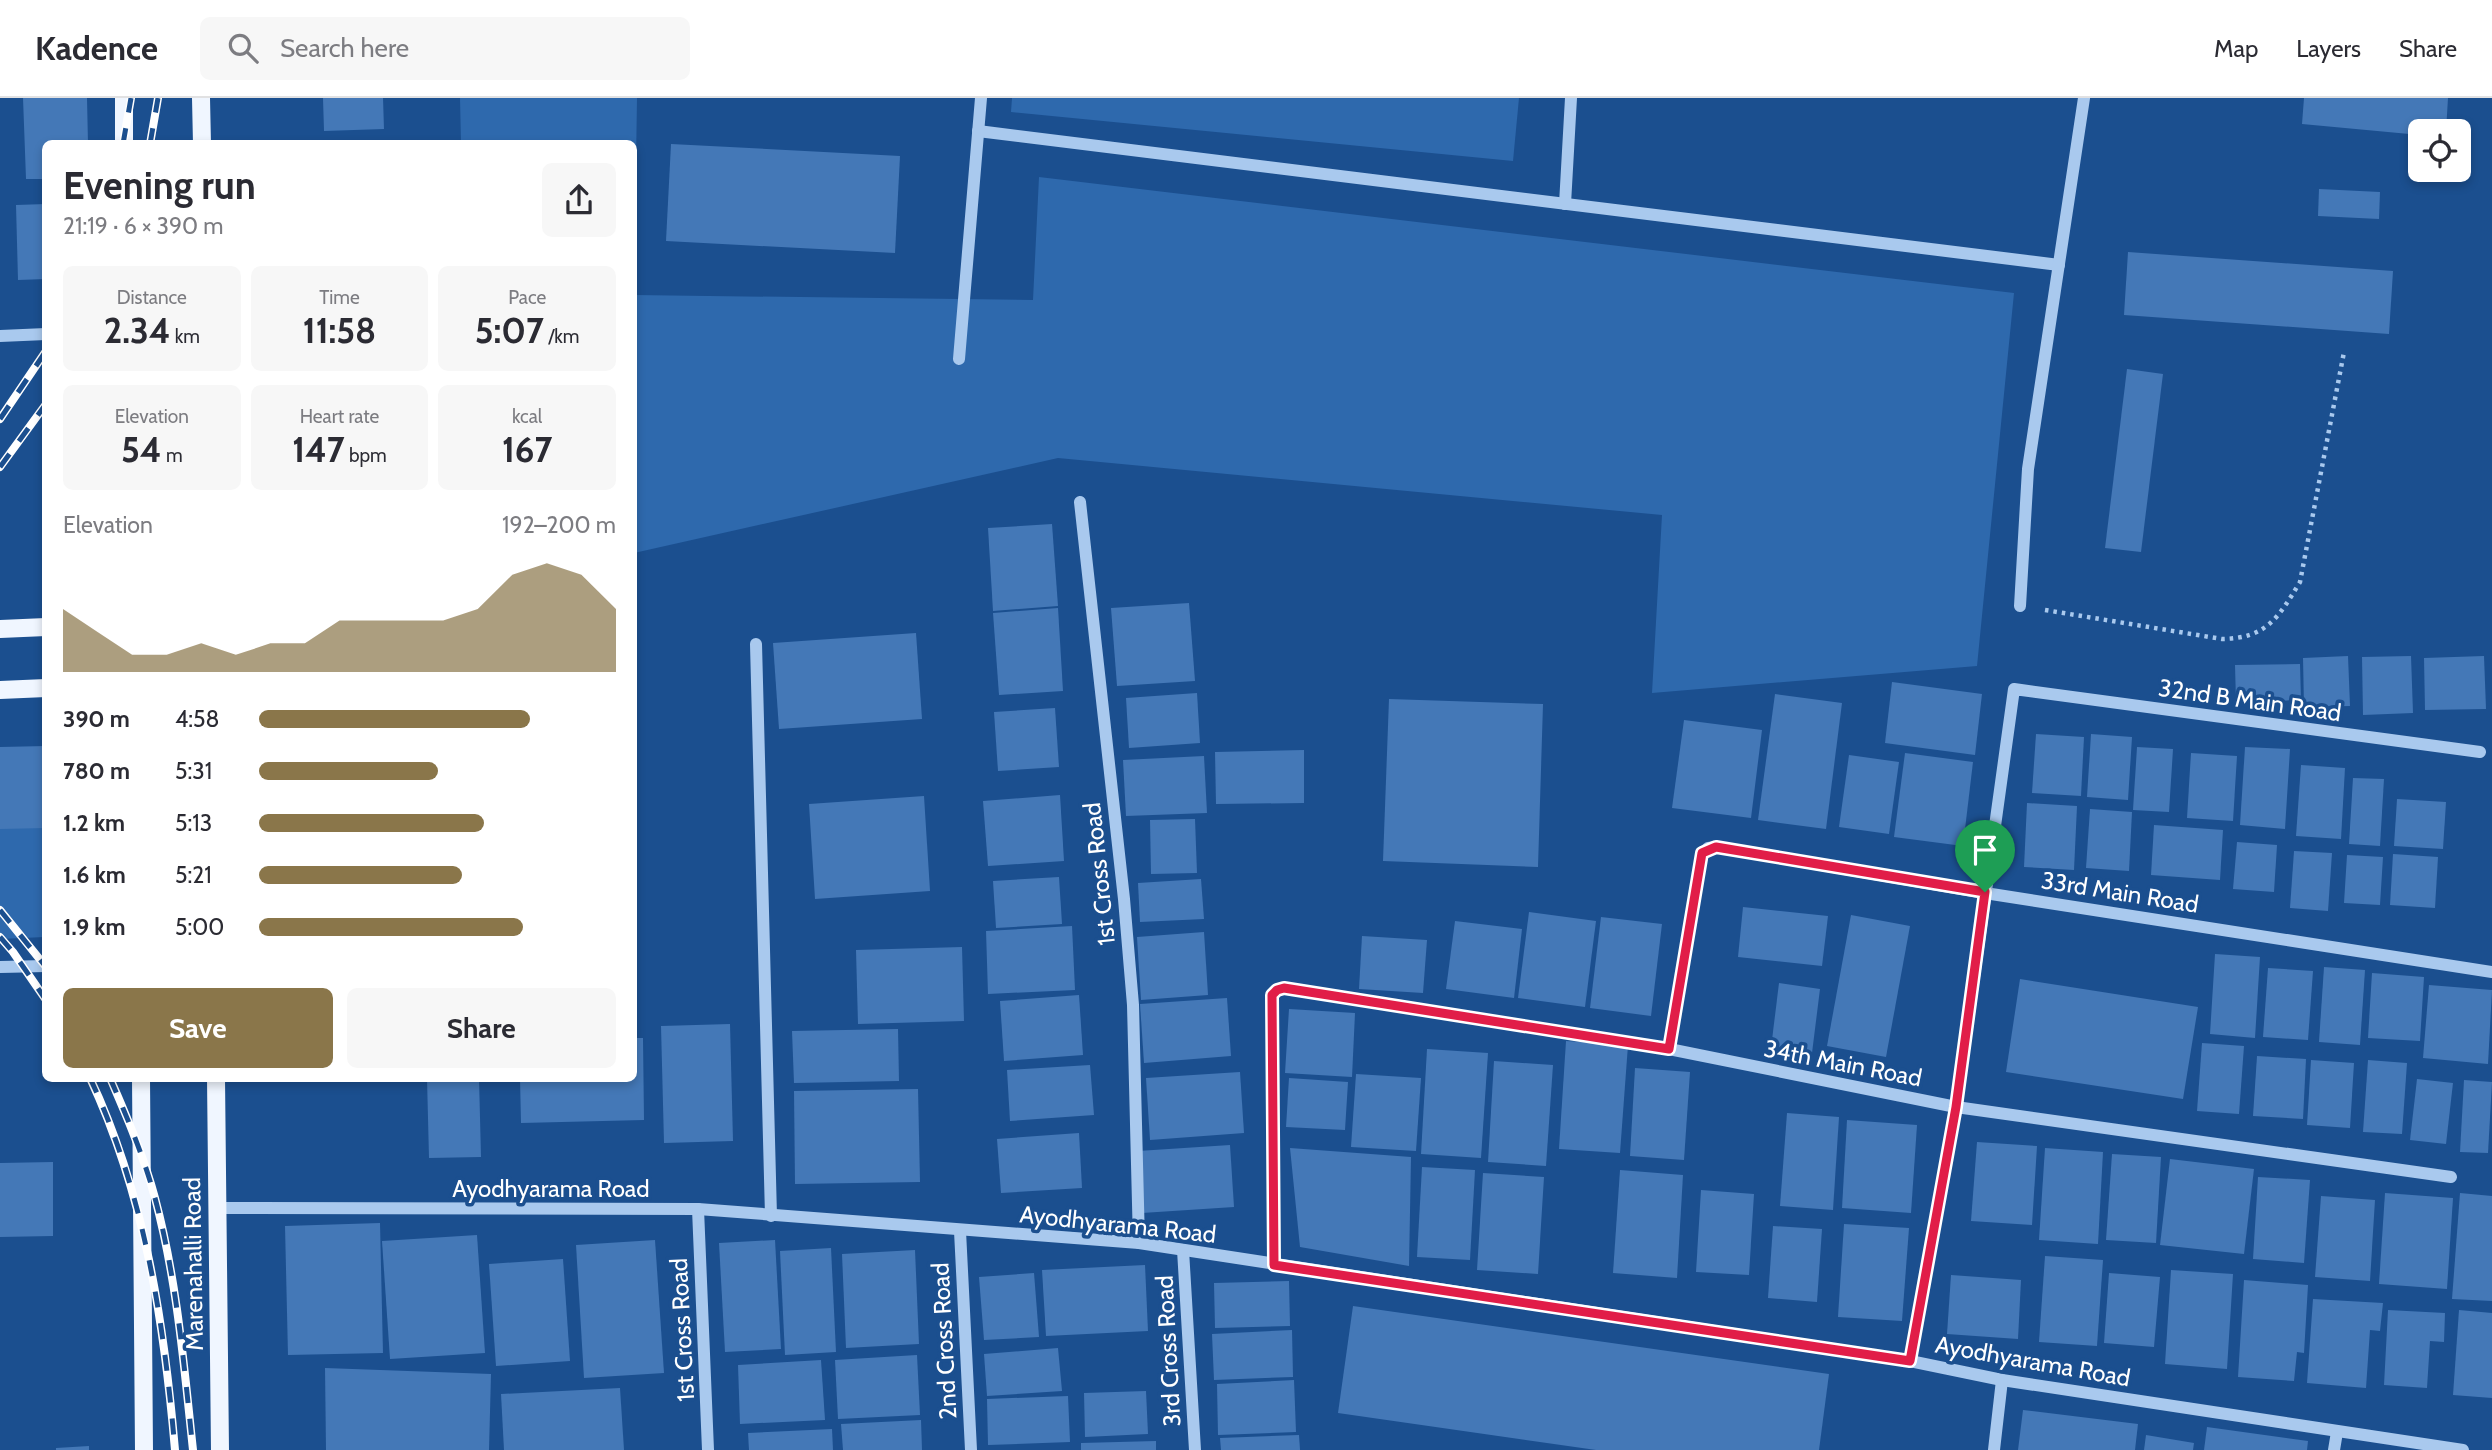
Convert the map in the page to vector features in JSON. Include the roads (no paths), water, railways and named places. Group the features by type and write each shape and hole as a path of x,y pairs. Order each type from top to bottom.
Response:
{"main road":[{"path":"124,98 124,140"},
{"path":"201,98 202,140"},
{"path":"0,629 42,627"},
{"path":"0,690 42,688"},
{"name":"Marenahalli Road","path":"141,1082 144,1450"},
{"name":"Marenahalli Road","path":"216,1082 220,1450"}],"street":[{"path":"959,359 981,98"},
{"path":"1565,204 1571,98"},
{"path":"2020,606 2028,469 2084,98"},
{"path":"978,131 2059,265"},
{"path":"0,336 42,334"},
{"name":"1st Cross Road","path":"1080,502 1131,979 1139,1242"},
{"path":"756,644 771,1216"},
{"name":"32nd B Main Road","path":"1985,892 2014,689 2480,751"},
{"name":"33rd Main Road","path":"1669,1049 1702,853 1716,847 2492,972"},
{"path":"1910,1361 1956,1107 1985,892"},
{"path":"0,967 42,965"},
{"name":"34th Main Road","path":"1274,1265 1272,995 1284,988 1669,1049 1956,1107 2451,1177"},
{"name":"Ayodhyarama Road","path":"216,1208 698,1209 960,1231 1139,1242 1274,1265 1910,1361 2002,1380 2463,1450"},
{"name":"1st Cross Road","path":"698,1209 708,1450"},
{"name":"2nd Cross Road","path":"960,1231 971,1450"},
{"name":"3rd Cross Road","path":"1183,1250 1195,1450"},
{"path":"1994,1450 2002,1380"},
{"path":"2334,1450 2337,1432"}],"railway":[{"path":"124,140 131,98"},
{"path":"151,140 158,98"},
{"path":"0,419 42,357"},
{"path":"0,467 42,409"},
{"path":"0,910 42,962"},
{"path":"0,937 42,994"},
{"path":"92,1082 125,1167 149,1260 165,1354 175,1450"},
{"path":"112,1082 146,1167 163,1229 179,1323 193,1450"}]}
